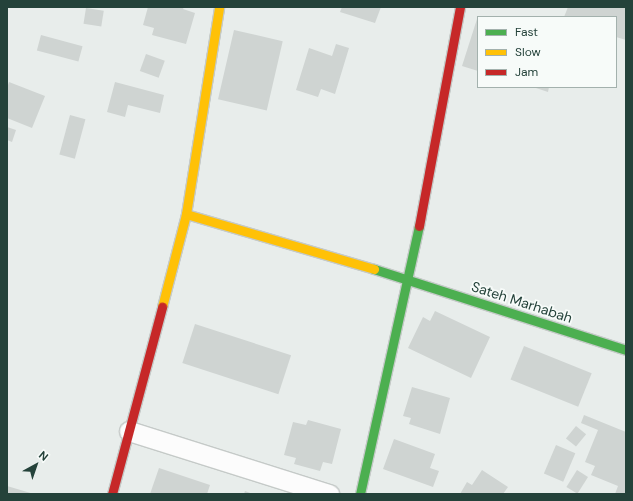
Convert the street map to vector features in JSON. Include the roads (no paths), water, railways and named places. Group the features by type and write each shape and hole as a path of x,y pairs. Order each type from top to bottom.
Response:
{"street":[{"path":"112,494 186,214 219,7"},
{"path":"360,494 409,279 460,7"},
{"name":"Sateh Marhabah","path":"186,214 409,279 626,350"},
{"path":"129,431 329,494"}]}
